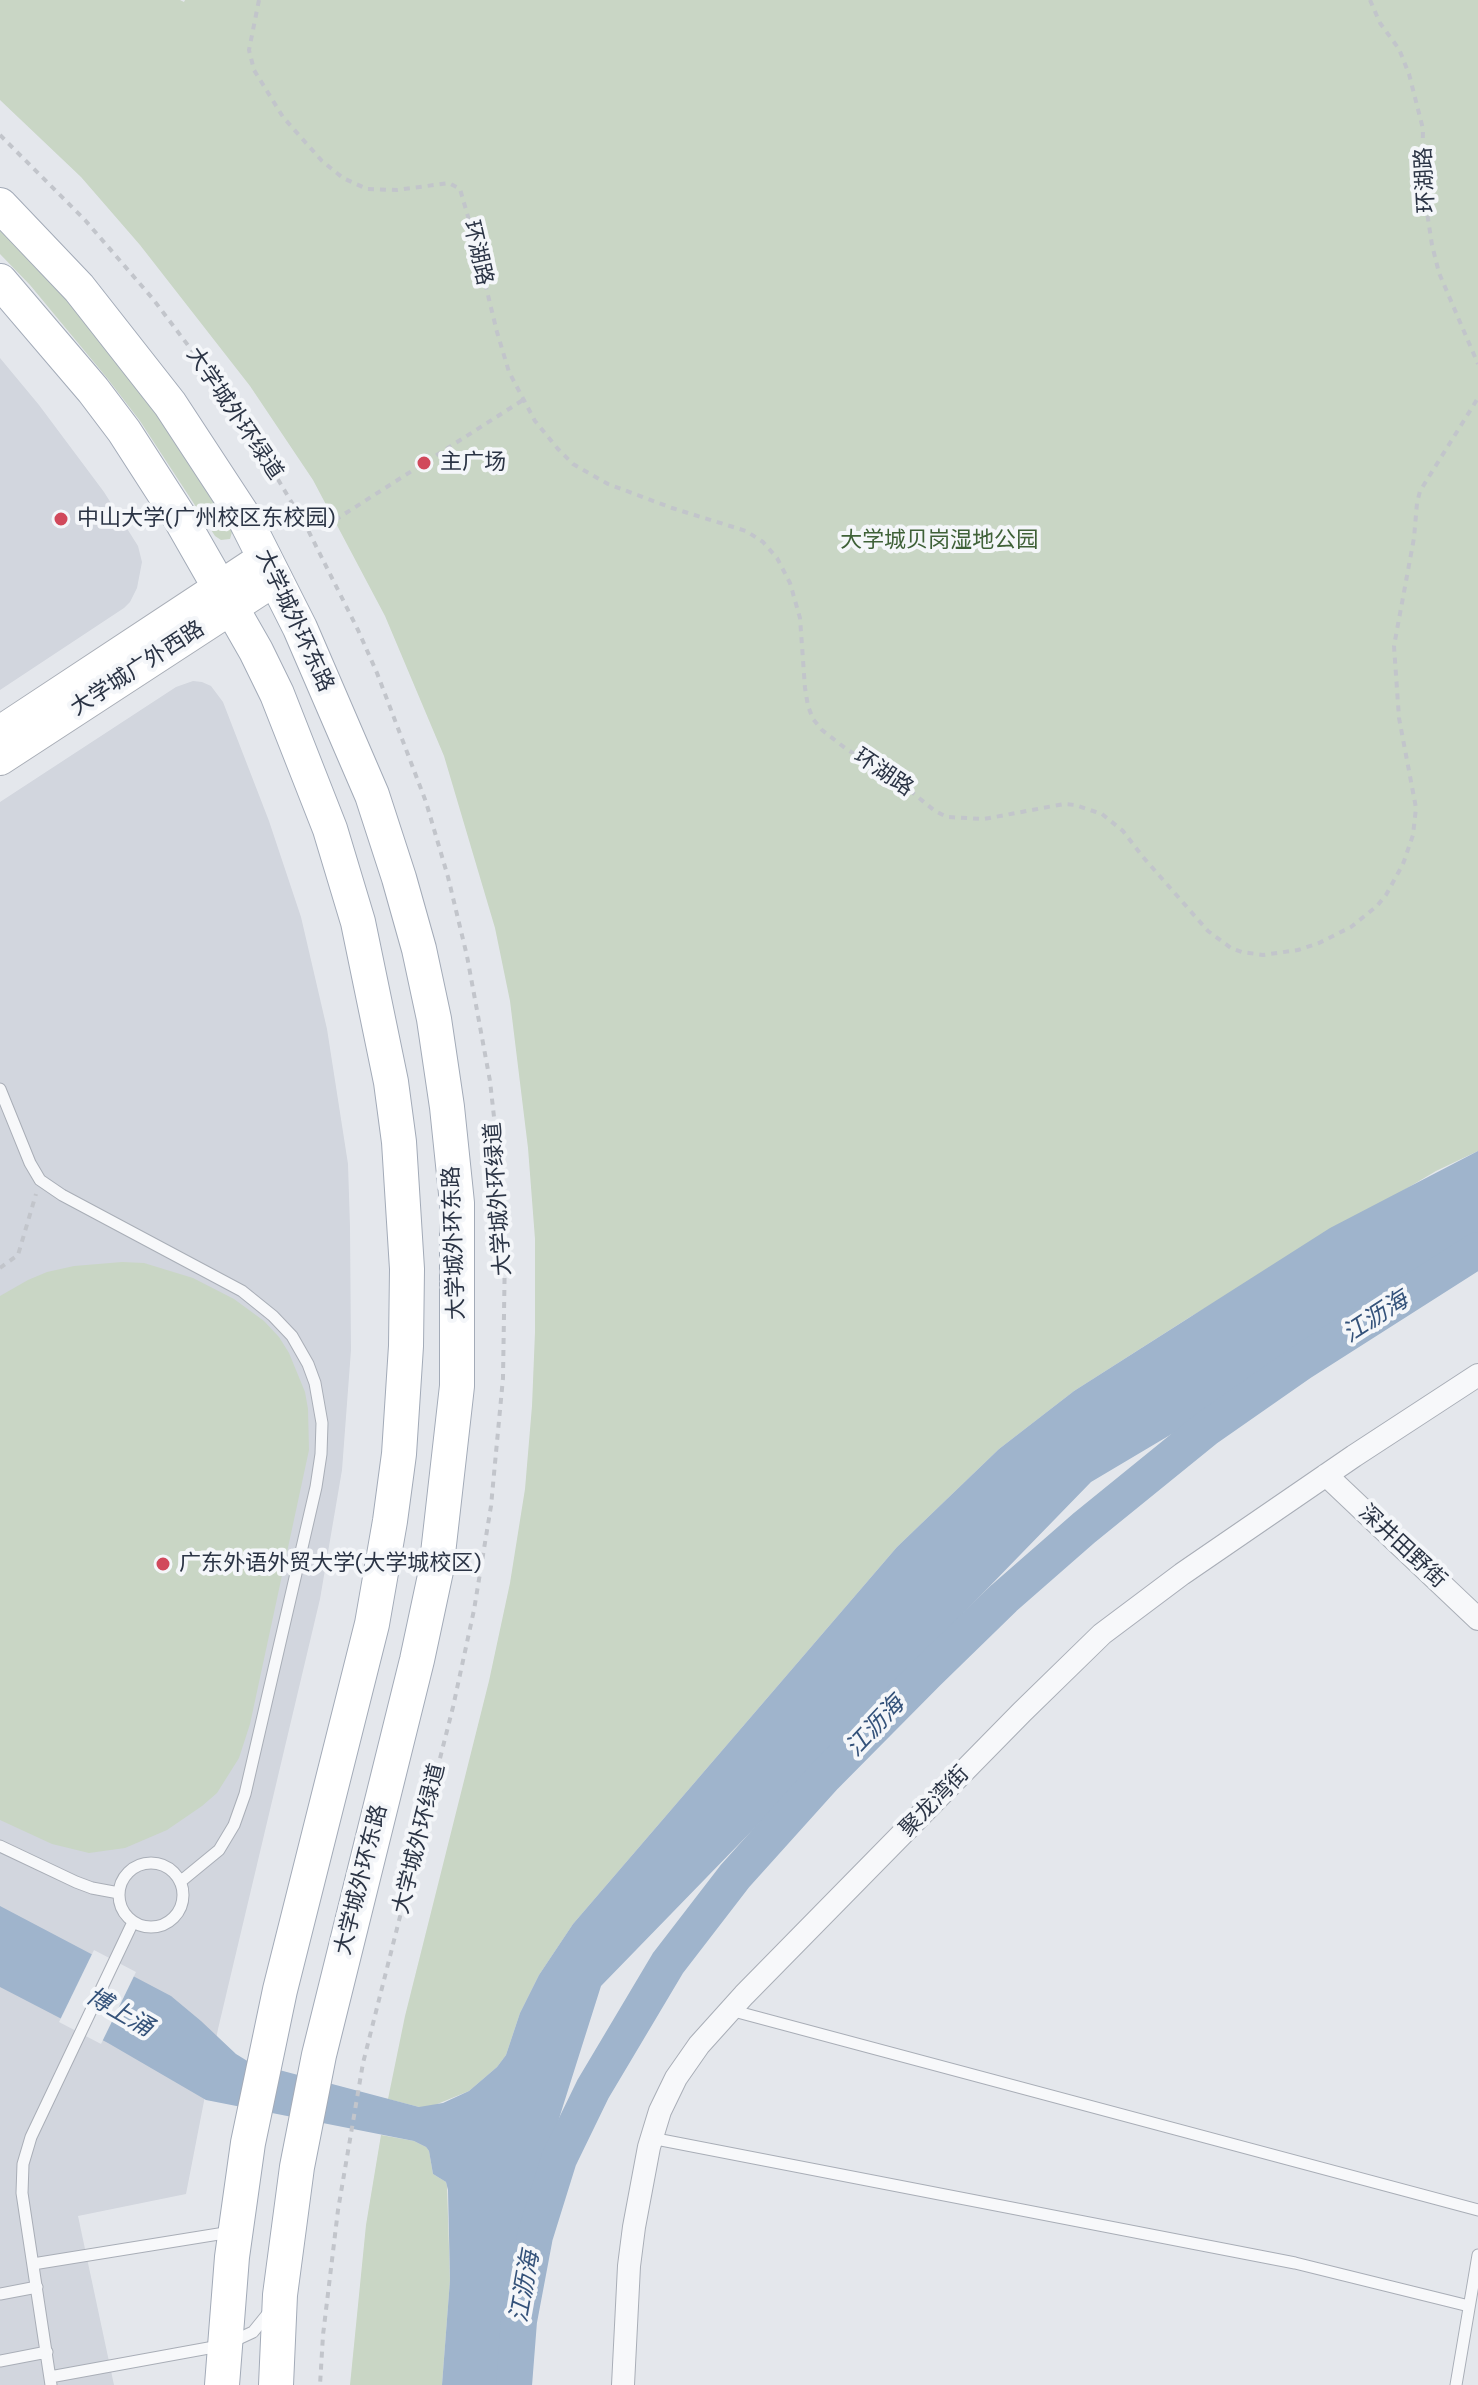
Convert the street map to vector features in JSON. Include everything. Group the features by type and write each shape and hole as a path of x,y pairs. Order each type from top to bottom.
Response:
{"main road":[{"name":"大学城外环东路","path":"0,205 79,288 170,404 227,490 300,628 372,795 399,878 434,1019 447,1107 457,1203 457,1386 436,1571 417,1660 319,2055 285,2249 276,2385"},
{"path":"0,281 124,431 226,597 277,694 313,781 358,922 391,1082 407,1269 401,1440 381,1580 268,2042 248,2143 235,2239 222,2385"},
{"name":"大学城广外西路","path":"0,759 270,568"},
{"name":"大学城广外西路","path":"0,732 226,597"},
{"path":"235,2239 246,2251 264,2254 285,2249"}],"street":[{"name":"聚龙湾街","path":"623,2385 629,2266 651,2138 676,2078 699,2045 1022,1712 1102,1634 1182,1574 1478,1375"},
{"name":"深井田野街","path":"1326,1475 1478,1619"}],"lane":[{"path":"0,1089 40,1180 62,1195 242,1291 292,1336 315,1383 322,1423 316,1487 245,1794 234,1825 219,1850 180,1882"},
{"path":"0,1846 84,1885 119,1893"},
{"path":"141,1865 164,1866 180,1882 182,1904 169,1922 155,1927 140,1926 124,1913 119,1893 123,1879 141,1865"},
{"path":"133,1922 31,2137 23,2164 22,2193 51,2381 225,2345 253,2332 280,2295"},
{"path":"730,2010 1478,2210"},
{"path":"651,2138 1295,2263 1469,2306"},
{"path":"33,2264 235,2239"},
{"path":"1456,2385 1478,2255"},
{"path":"0,2294 37,2287"},
{"path":"0,2361 47,2352"}],"path":[{"name":"环湖路","path":"259,0 249,50 254,70 283,117 322,161 343,178 367,189 397,190 449,183 460,189 509,372 535,421 558,449 590,475 672,508 737,526 771,549 783,567 796,599 808,706 813,719 833,739 947,817 984,819 1064,804 1089,808 1102,814 1123,831 1208,931 1242,952 1263,955 1298,950 1351,927 1377,906 1403,864 1413,835 1416,808 1401,730 1394,646 1420,491 1478,398"},
{"name":"环湖路","path":"1370,0 1380,23 1399,49 1409,74 1423,129 1422,179 1432,245 1439,273 1478,364"},
{"name":"大学城外环绿道","path":"0,135 74,208 153,299 236,412 308,530 377,673 426,802 461,930 490,1081 505,1249 503,1378 493,1491 477,1597 453,1707 363,2063 335,2237 320,2385"},
{"path":"335,520 523,400"},
{"path":"0,1268 18,1255 40,1180"}],"shaded area":[{"name":"中山大学(广州校区东校园)","path":"0,358 104,492 138,546 142,562 137,588 124,608 0,690"},
{"name":"广东外语外贸大学(大学城校区)","path":"193,681 211,686 223,702 269,821 301,917 327,1029 348,1164 351,1350 342,1470 320,1599 218,2029 186,2194 78,2216 114,2385 0,2385 0,802 176,687"}],"green space":[{"name":"大学城贝岗湿地公园","path":"0,0 1478,0 1478,1151 1436,1171 1190,1317 1074,1391 999,1449 897,1547 573,1924 539,1975 520,2013 506,2055 497,2067 469,2091 430,2107 388,2099 405,2016 489,1681 510,1583 525,1489 532,1406 535,1239 528,1148 510,1001 495,928 444,756 385,616 313,480 250,386 140,245 81,177 0,100"},
{"path":"0,228 66,299 157,413 230,525 230,539 221,540 215,536 140,421 30,285 0,254"},
{"path":"122,1262 144,1263 193,1278 234,1299 264,1321 289,1353 305,1392 309,1450 250,1724 239,1758 217,1793 167,1830 125,1848 89,1853 52,1844 0,1820 0,1296 47,1272"},
{"path":"381,2135 414,2141 426,2147 433,2174 447,2186 450,2280 442,2385 350,2385 366,2225"}],"water":[{"name":"博上涌","path":"1478,1151 1478,1252 1091,1482 601,1986 512,2267 510,2385 442,2385 450,2280 448,2190 446,2182 433,2174 426,2147 414,2141 206,2100 108,2043 0,1987 0,1906 171,1996 249,2062 419,2107 443,2103 469,2091 506,2055 520,2013 539,1975 573,1924 897,1547 999,1449 1074,1391 1330,1228"}],"pier":[{"path":"94,1950 136,1972 101,2044 59,2022"}],"waterway":[{"name":"江沥海","path":"514,2385 519,2321 535,2236 559,2159 593,2089 668,1963 735,1876 825,1776 927,1673 1004,1598 1084,1528 1206,1429 1302,1362 1478,1250"}],"place":[{"name":"主广场","path":"424,463"},
{"name":"中山大学(广州校区东校园)","path":"61,519"},
{"name":"广东外语外贸大学(大学城校区)","path":"163,1564"}]}
